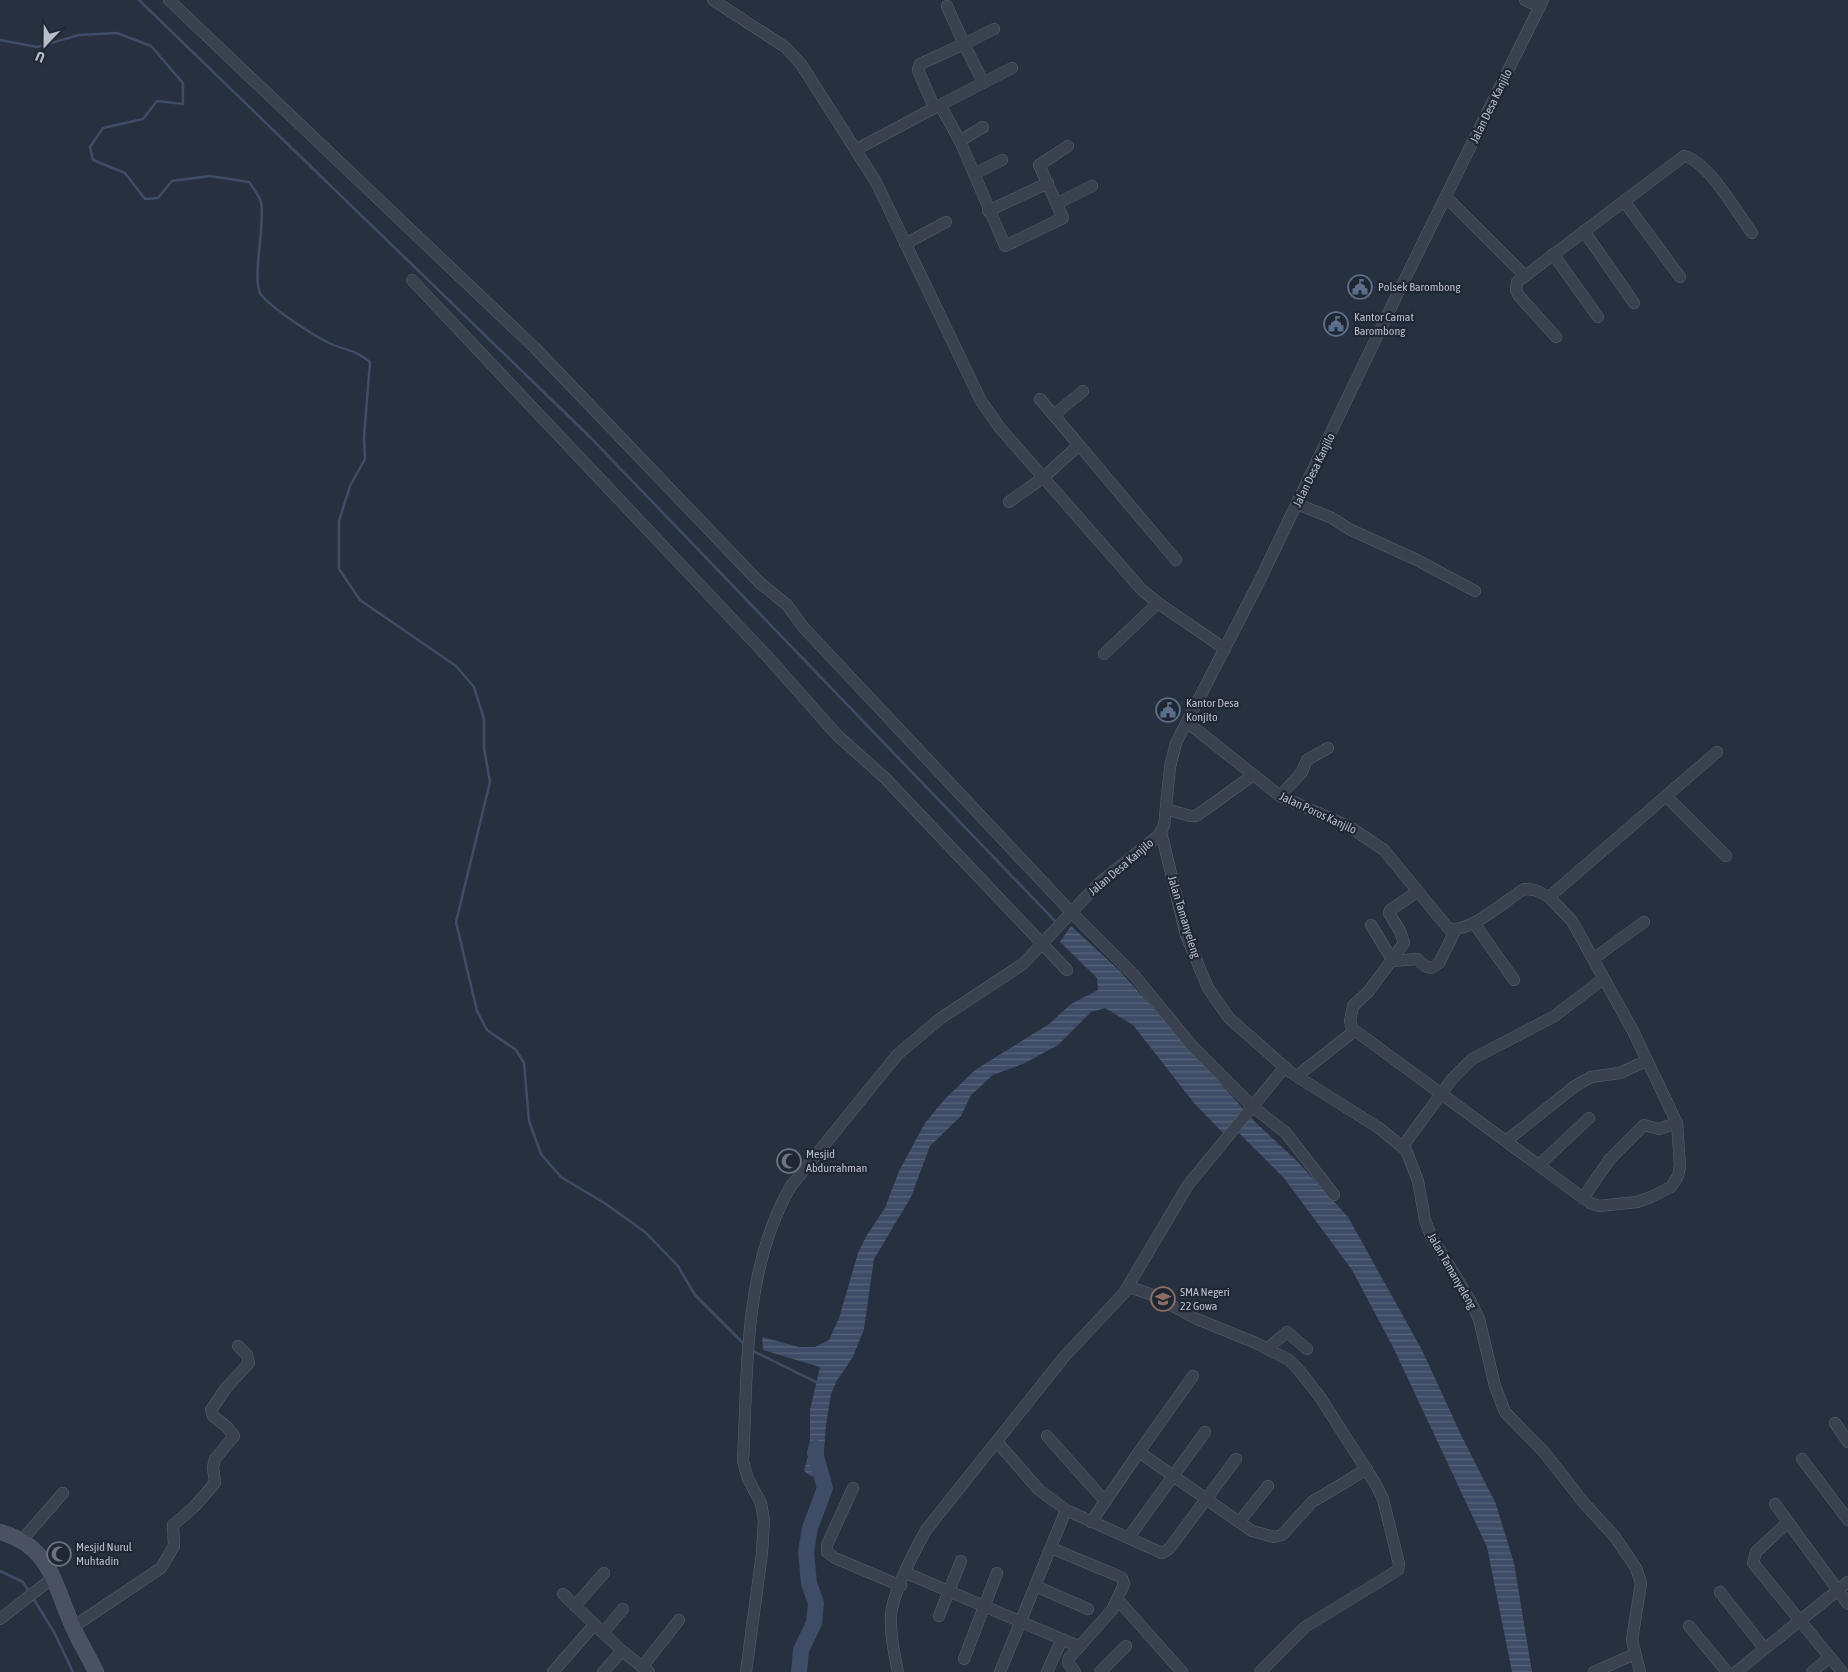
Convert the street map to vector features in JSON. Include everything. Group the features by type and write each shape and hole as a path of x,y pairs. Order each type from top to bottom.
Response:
{"street":[{"path":"169,0 535,348 760,583 787,605 804,628 1069,914 1134,974 1180,1034 1250,1108 1286,1133 1334,1195"},
{"path":"713,0 785,47 797,58 857,149 876,182 981,401 1000,428 1128,576 1158,603 1225,649"},
{"path":"1525,0 1542,3"},
{"name":"Jalan Desa Kanjilo","path":"746,1672 762,1553 764,1521 762,1503 748,1479 743,1461 750,1328 754,1289 761,1260 778,1213 792,1186 898,1055 941,1018 1023,964 1098,884 1161,832 1166,809 1171,758 1176,743 1188,723 1298,504 1395,299 1447,198 1542,3"},
{"path":"947,6 984,82"},
{"path":"994,29 918,66 918,70 937,106 960,141 1003,244 1007,246 1062,219 1063,215 1040,164 1068,146"},
{"path":"857,149 1012,68"},
{"path":"960,141 983,127"},
{"path":"1556,336 1516,290 1517,282 1684,156 1693,158 1705,168 1752,233"},
{"path":"974,174 1002,160"},
{"path":"988,211 1048,183"},
{"path":"1058,203 1092,186"},
{"path":"1447,198 1524,275"},
{"path":"1624,201 1680,276"},
{"path":"905,244 946,222"},
{"path":"1584,231 1634,303"},
{"path":"1553,254 1598,316"},
{"path":"412,280 723,609 838,735 885,778 1044,943 1067,970"},
{"path":"1054,416 1083,391"},
{"path":"1040,399 1176,560"},
{"path":"1009,502 1044,477 1079,445"},
{"path":"1298,504 1332,518 1348,529 1417,560 1476,591"},
{"path":"1104,654 1158,603"},
{"name":"Jalan Poros Kanjilo","path":"1188,723 1252,776 1280,796 1350,827 1375,842 1396,864 1442,923 1448,928 1456,930"},
{"path":"1280,796 1302,772 1305,762 1328,748"},
{"path":"1549,897 1717,752"},
{"path":"1166,809 1196,816 1252,776"},
{"path":"1666,796 1726,856"},
{"name":"Jalan Tamanyeleng","path":"1161,832 1186,935 1208,988 1230,1018 1297,1076 1379,1128 1403,1146 1418,1181 1425,1220 1431,1236 1479,1319 1495,1386 1505,1412 1544,1452 1584,1503 1615,1537 1636,1568 1641,1583 1632,1634 1640,1672"},
{"path":"1297,1076 1353,1032 1362,1033 1441,1094 1583,1198 1599,1206 1651,1197 1671,1187 1678,1176 1680,1166 1677,1123 1633,1031 1572,921 1549,897 1535,890 1524,889 1474,923 1456,930 1439,963 1431,968 1425,966 1417,959 1393,960"},
{"path":"1353,1032 1350,1021 1353,1006 1369,991 1393,960 1404,941 1389,913 1390,910 1417,892"},
{"path":"1593,959 1644,922"},
{"path":"1474,923 1514,980"},
{"path":"1371,925 1393,960"},
{"path":"1403,1146 1441,1094 1472,1059 1553,1016 1604,978"},
{"path":"1506,1141 1575,1086 1591,1077 1620,1073 1646,1061"},
{"path":"898,1672 892,1644 891,1613 906,1573 926,1530 975,1465 997,1442 1064,1357 1128,1287 1188,1185 1221,1142 1285,1067"},
{"path":"1539,1165 1590,1118"},
{"path":"1583,1198 1610,1160 1644,1125 1659,1129 1677,1123"},
{"path":"1128,1287 1268,1348 1289,1360 1320,1396 1367,1469 1382,1499 1399,1564 1398,1570 1305,1627 1260,1672"},
{"path":"1268,1348 1287,1332 1307,1349"},
{"path":"73,1627 160,1568 174,1546 173,1525 194,1507 215,1483 213,1467 216,1459 234,1436 227,1427 213,1416 212,1410 226,1388 249,1363 247,1355 238,1346"},
{"path":"1091,1522 1194,1376"},
{"path":"1835,1423 1848,1442"},
{"path":"1129,1537 1205,1432"},
{"path":"1047,1436 1105,1501"},
{"path":"997,1442 1039,1490 1066,1510 1164,1553 1207,1500 1236,1460"},
{"path":"1139,1452 1257,1533 1279,1537 1312,1502 1367,1469"},
{"path":"1802,1459 1848,1520"},
{"path":"1239,1522 1268,1486"},
{"path":"853,1488 827,1545 827,1552 835,1558 901,1586"},
{"path":"22,1540 64,1493"},
{"path":"1775,1504 1848,1604"},
{"path":"1000,1672 1066,1510"},
{"path":"1788,1522 1756,1552 1753,1564 1842,1672"},
{"path":"0,1532 22,1540 37,1551 54,1577 73,1627 96,1672"},
{"path":"1051,1548 1122,1578 1124,1587 1118,1600 1068,1660 1076,1672"},
{"path":"938,1616 961,1561"},
{"path":"576,1606 604,1573"},
{"path":"906,1573 1078,1646"},
{"path":"964,1658 997,1573"},
{"path":"4,1616 54,1577"},
{"path":"1736,1672 1848,1582"},
{"path":"1035,1586 1088,1609"},
{"path":"1720,1592 1764,1648"},
{"path":"563,1594 603,1634 645,1669 679,1620"},
{"path":"1118,1600 1182,1672"},
{"path":"603,1634 623,1609"},
{"path":"553,1672 594,1625"},
{"path":"1689,1626 1727,1672"},
{"path":"1047,1672 1062,1639"},
{"path":"1100,1672 1126,1646"},
{"path":"603,1672 622,1651"},
{"path":"1594,1672 1635,1654"},
{"path":"1812,1672 1830,1657"}],"water":[{"path":"1071,926 1120,971 1255,1122 1297,1161 1348,1217 1422,1350 1462,1437 1496,1504 1514,1563 1532,1672 1512,1672 1487,1547 1393,1347 1352,1270 1284,1178 1239,1133 1227,1137 1194,1103 1133,1025 1105,1008 1091,1012 1058,1045 1025,1063 993,1075 971,1095 961,1116 930,1146 911,1197 874,1259 864,1329 853,1357 836,1382 831,1394 823,1463 812,1477 804,1471 810,1449 810,1410 820,1367 763,1350 762,1337 799,1347 815,1347 829,1340 839,1318 858,1253 867,1235 885,1208 899,1171 925,1123 944,1100 975,1070 1049,1024 1071,1004 1098,990 1097,978 1060,942"}],"waterway":[{"path":"139,0 590,437 1056,922"},
{"path":"0,40 37,47 79,35 117,33 151,46 183,83 183,104 157,101 143,119 103,128 90,147 93,160 125,173 145,199 158,198 172,181 210,176 249,182 261,202 262,225 257,279 262,296 313,334 335,346 359,354 370,362 364,437 365,459 350,486 339,521 339,569 360,600 456,666 474,687 484,719 484,748 490,782 456,922 477,1011 487,1030 516,1050 524,1063 529,1121 541,1154 561,1177 606,1204 645,1232 678,1266 695,1295 745,1345"},
{"path":"751,1350 818,1383"},
{"path":"799,1672 801,1650 814,1623 816,1603 809,1583 806,1552 810,1528 825,1488 815,1453 816,1448"},
{"path":"0,1571 23,1582 30,1593"},
{"path":"33,1598 54,1632 73,1672"}],"place":[{"name":"Polsek Barombong","path":"1360,287"},
{"name":"Kantor Camat Barombong","path":"1336,324"},
{"name":"Kantor Desa Konjito","path":"1168,710"},
{"name":"Mesjid Abdurrahman","path":"789,1161"},
{"name":"SMA Negeri 22 Gowa","path":"1163,1299"},
{"name":"Mesjid Nurul Muhtadin","path":"59,1554"}]}
